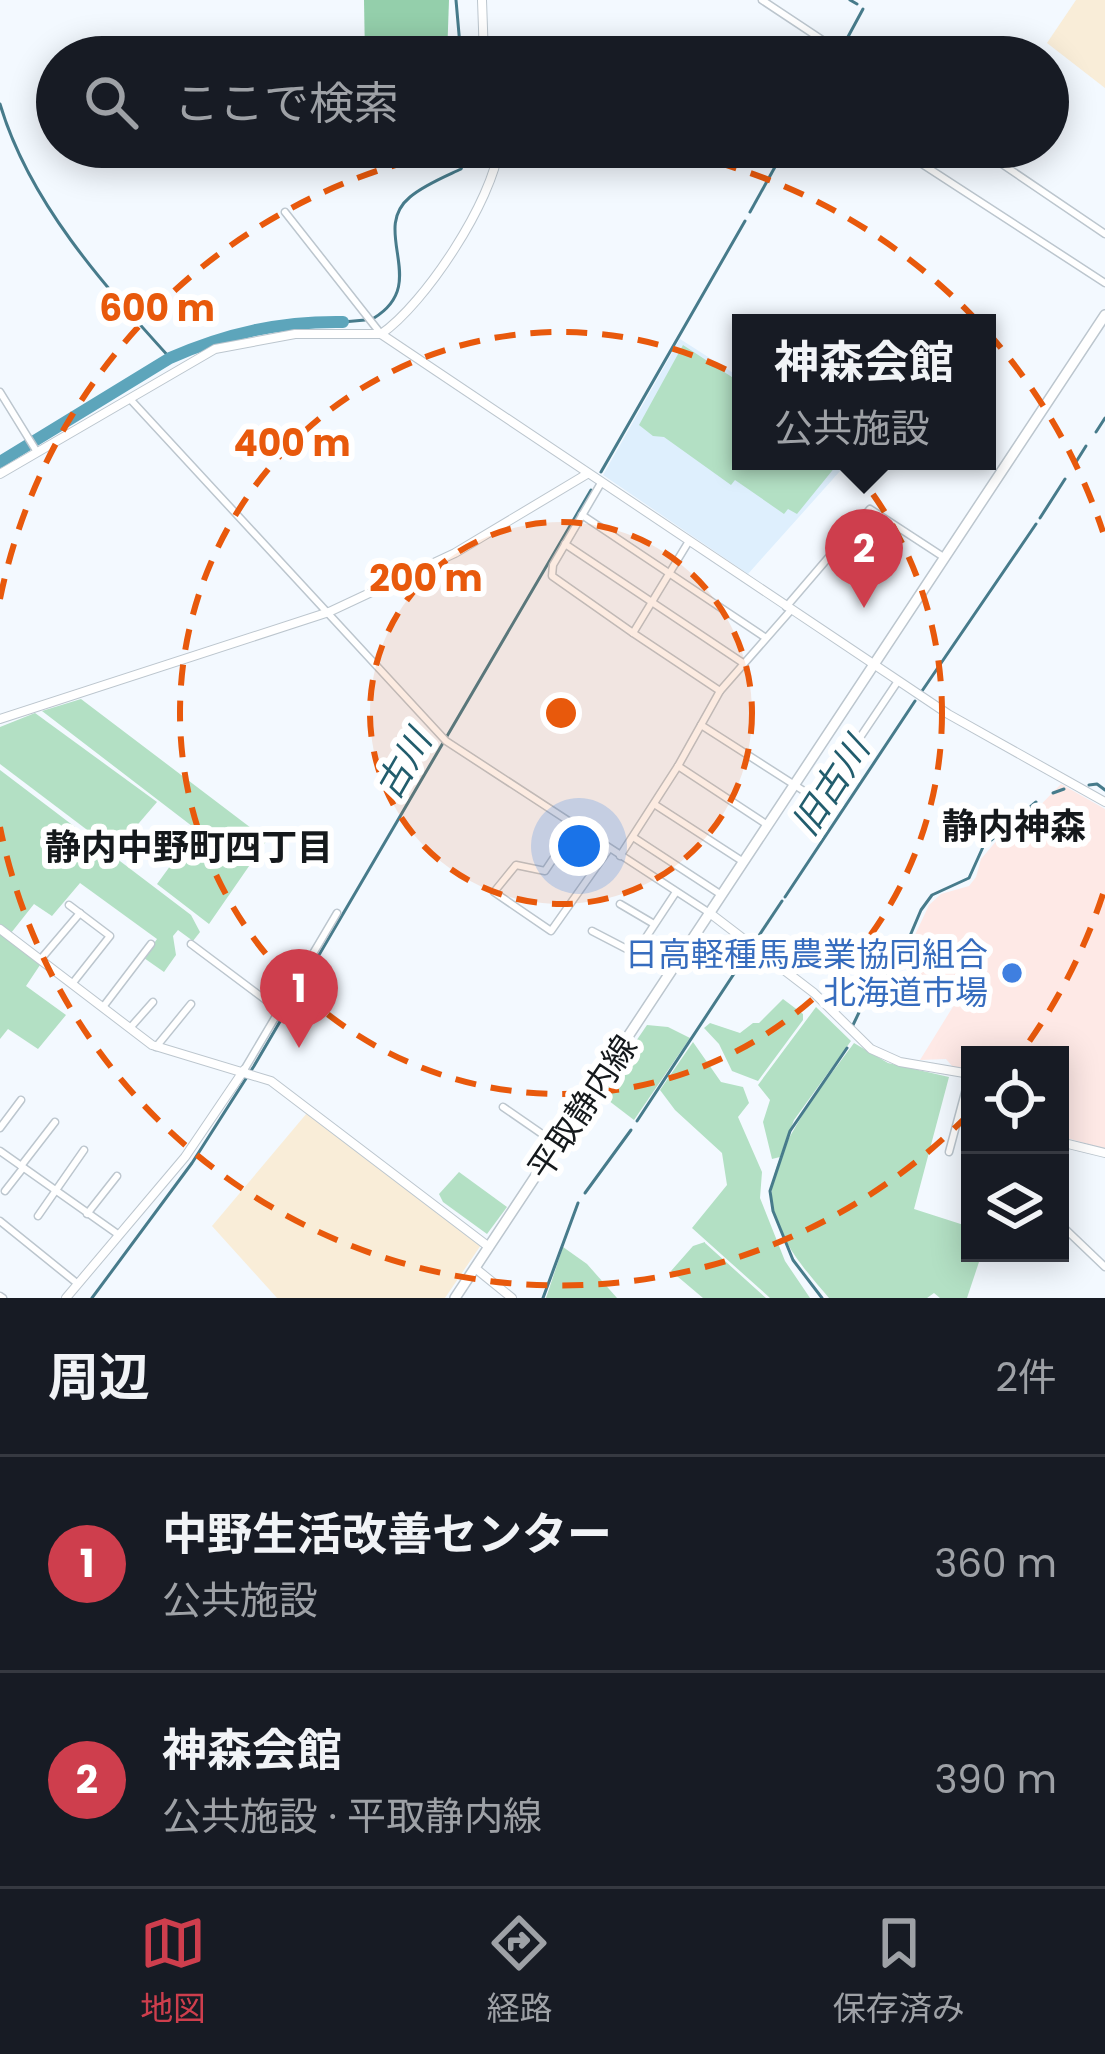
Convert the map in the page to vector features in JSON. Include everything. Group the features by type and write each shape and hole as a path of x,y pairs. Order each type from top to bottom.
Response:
{"main road":[{"name":"平取静内線","path":"455,1298 1105,315"}],"street":[{"path":"482,0 483,36"},
{"path":"762,0 816,36"},
{"path":"0,474 35,449 194,359 233,343 295,334 381,334 400,320 450,253 488,188 493,168"},
{"path":"928,168 1105,283"},
{"path":"1008,168 1105,234"},
{"path":"285,212 381,334 898,681 986,737 1105,802"},
{"path":"0,392 35,449"},
{"path":"128,397 444,739 711,914 814,993 871,1049 900,1062 961,1072"},
{"path":"0,719 329,612 455,553 587,474"},
{"path":"601,483 551,571 556,581 720,691"},
{"path":"620,856 720,691 870,509 946,559"},
{"path":"582,515 766,638"},
{"path":"633,633 689,542"},
{"path":"565,544 743,663"},
{"path":"701,725 818,800 898,681"},
{"path":"678,766 769,826"},
{"path":"654,805 745,862"},
{"path":"575,826 545,871 516,865 494,892 551,931 609,849"},
{"path":"633,837 723,896"},
{"path":"592,931 631,954 676,892"},
{"path":"69,904 110,936 72,984"},
{"path":"620,904 654,924"},
{"path":"40,960 80,913"},
{"path":"66,1298 249,1071 337,914"},
{"path":"0,929 156,1047 249,1071 295,1097 489,1247"},
{"path":"103,1007 151,944"},
{"path":"191,944 280,1011"},
{"path":"637,951 672,973"},
{"path":"130,1028 153,1002"},
{"path":"156,1047 191,1004"},
{"path":"0,1128 21,1100"},
{"path":"503,1107 558,1145"},
{"path":"949,1152 961,1107"},
{"path":"5,1191 55,1123"},
{"path":"1069,1145 1105,1153"},
{"path":"38,1216 84,1150"},
{"path":"0,1151 118,1235"},
{"path":"87,1214 117,1175"},
{"path":"0,1221 78,1284"},
{"path":"1069,1233 1105,1267"},
{"path":"475,1268 512,1298"}],"shaded area":[{"path":"1076,0 1105,0 1105,88 1069,60 1069,36 1052,36"},
{"path":"680,339 732,372 732,470 841,470 748,574 603,475"},
{"name":"日高軽種馬農業協同組合 北海道市場","path":"1061,784 1105,809 1105,1149 1069,1139 1069,1046 961,1046 961,1069 946,1059 920,1060 954,1005 915,980 923,966 907,952 929,905 941,894 969,886 981,859 998,839 1017,829"},
{"path":"307,1113 481,1245 445,1298 277,1298 212,1226"}],"green space":[{"path":"364,0 449,0 448,36 365,36"},
{"path":"683,345 732,377 732,470 833,470 797,514 788,509 784,514 639,425"},
{"path":"81,699 267,840 209,924 157,884 195,832 231,856 42,711"},
{"path":"35,713 157,802 115,851 0,764 0,727"},
{"path":"0,770 191,915 200,932 193,941 178,930 173,936 176,955 164,972 144,958 157,939 80,883 52,916 34,904 11,933 0,925"},
{"path":"0,934 40,965 26,986 66,1015 38,1049 8,1029 0,1039"},
{"path":"783,999 803,1014 803,1020 758,1081 732,1071 719,1044 704,1028 710,1023 740,1033 759,1023"},
{"path":"816,1007 851,1041 794,1120 780,1157 772,1159 763,1122 770,1100 758,1085"},
{"path":"647,1025 668,1027 690,1038 634,1120 600,1094"},
{"path":"693,1042 721,1082 743,1087 749,1103 738,1117 762,1172 760,1198 785,1261 810,1298 770,1298 692,1228 727,1185 722,1153 660,1090"},
{"path":"854,1043 888,1063 949,1077 914,1209 961,1224 961,1262 979,1262 967,1298 940,1298 934,1293 927,1298 829,1298 793,1253 775,1214 773,1181 789,1139"},
{"path":"459,1172 507,1207 487,1234 439,1194"},
{"path":"705,1242 766,1298 703,1298 671,1271 693,1246"},
{"path":"563,1247 587,1264 617,1298 546,1298"}],"waterway":[{"path":"456,0 459,36"},
{"name":"古川","path":"850,0 857,4"},
{"name":"古川","path":"848,36 863,9"},
{"path":"0,104 29,175 49,208 94,271 170,358"},
{"path":"374,318 398,289 395,225 399,211 410,197 461,168"},
{"name":"古川","path":"750,212 774,168"},
{"name":"古川","path":"601,472 745,221"},
{"path":"343,322 365,320"},
{"path":"0,462 191,349 276,326 343,322"},
{"name":"旧古川","path":"1096,432 1105,418"},
{"name":"旧古川","path":"1076,462 1086,446"},
{"name":"旧古川","path":"1040,518 1065,479"},
{"name":"古川","path":"92,1298 192,1163 254,1066 591,490"},
{"name":"旧古川","path":"922,691 1036,524"},
{"name":"旧古川","path":"785,897 915,701"},
{"path":"1089,785 1105,790"},
{"path":"1053,793 1064,789"},
{"path":"853,1025 864,1002 901,957 932,895 969,878 983,847 1036,802"},
{"name":"旧古川","path":"756,940 782,901"},
{"name":"旧古川","path":"637,1121 749,951"},
{"path":"822,1298 793,1260 770,1191 790,1131 847,1048"},
{"name":"旧古川","path":"585,1193 631,1130"},
{"name":"旧古川","path":"543,1298 578,1203"}],"place":[{"name":"神森会館","path":"864,608"},
{"name":"日高軽種馬農業協同組合 北海道市場","path":"1012,973"},
{"name":"中野生活改善センター","path":"299,1048"}],"district":[{"name":"静内神森","path":"1014,826"},
{"name":"静内中野町四丁目","path":"189,847"}]}
